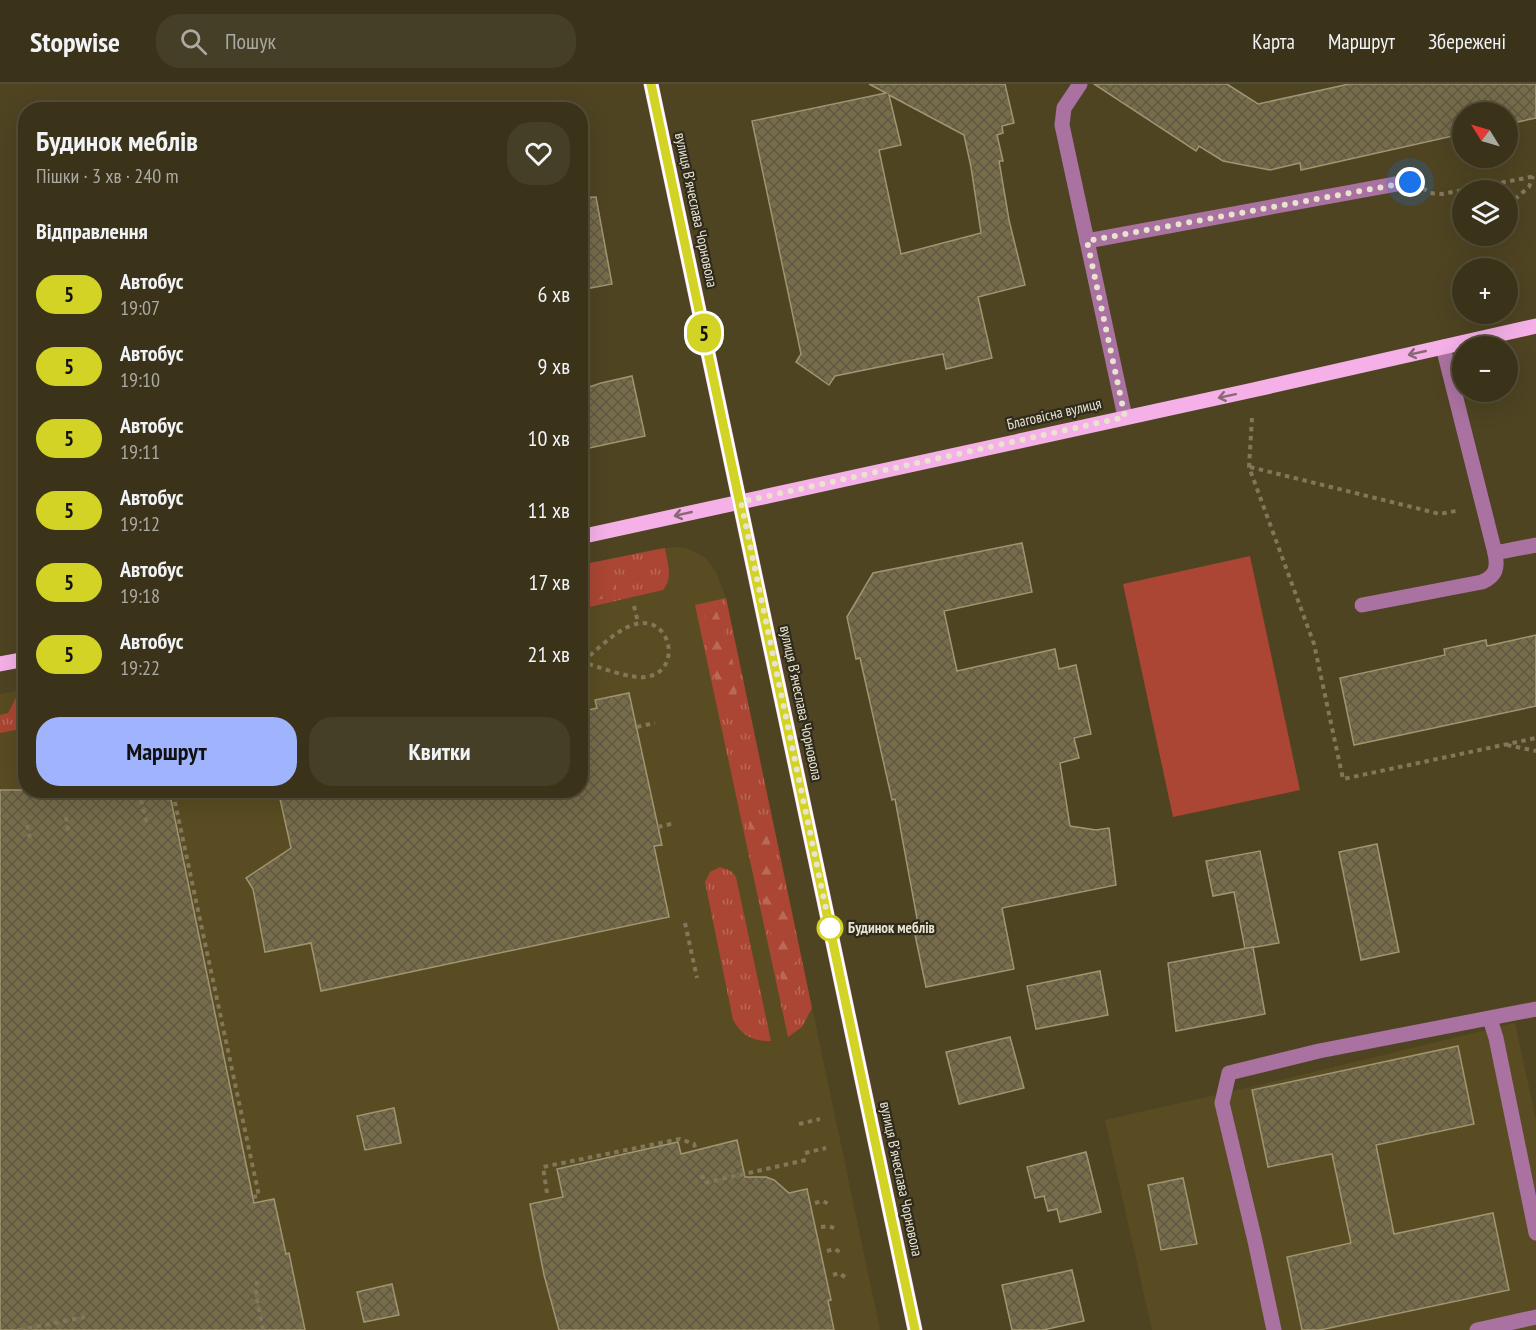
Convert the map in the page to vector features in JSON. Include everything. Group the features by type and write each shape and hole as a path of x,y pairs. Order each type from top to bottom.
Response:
{"main road":[{"name":"вулиця Вʼячеслава Чорновола","path":"651,84 915,1330"},
{"name":"Благовісна вулиця","path":"588,535 1536,326"},
{"path":"0,664 18,661"}],"lane":[{"path":"1080,84 1064,108 1062,125 1125,417"},
{"path":"1087,241 1396,184"},
{"path":"1362,605 1482,582 1494,574 1497,567 1443,347"},
{"path":"1495,553 1536,545"},
{"path":"1274,1330 1222,1103 1229,1073 1319,1051 1536,1009"},
{"path":"1490,1019 1496,1038 1536,1233"},
{"path":"1477,1330 1536,1317"}],"path":[{"path":"1396,184 1410,182 1430,193 1442,194 1534,176"},
{"path":"1518,196 1529,187 1534,176"},
{"path":"1253,390 1250,467 1314,644 1343,778 1536,738"},
{"path":"1250,467 1432,512 1439,513 1483,506"},
{"path":"634,606 638,623"},
{"path":"588,657 621,631 638,623 657,627 664,633 668,643 667,660 655,674 649,676 636,677 588,665"},
{"path":"636,727 655,723"},
{"path":"1505,744 1536,751"},
{"path":"174,798 236,1100 259,1196 253,1197"},
{"path":"141,800 147,824"},
{"path":"66,817 69,835"},
{"path":"658,827 675,823"},
{"path":"27,825 31,842"},
{"path":"686,923 697,978"},
{"path":"798,1124 820,1119"},
{"path":"547,1193 543,1167 680,1139 694,1144 696,1150"},
{"path":"805,1153 826,1148"},
{"path":"702,1175 704,1183 806,1160"},
{"path":"815,1203 824,1201 830,1205"},
{"path":"821,1227 829,1226 836,1229"},
{"path":"827,1251 835,1250 841,1253"},
{"path":"832,1275 839,1273 845,1277"},
{"path":"257,1281 256,1295 263,1330"},
{"path":"22,1329 85,1317"}],"shaded area":[{"path":"686,548 706,558 717,574 726,598 880,1330 0,1330 0,694 18,690 18,798 588,798 588,563 654,549"},
{"path":"1515,1023 1536,1120 1536,1330 1152,1330 1105,1120"}],"green space":[{"path":"665,548 669,575 663,590 588,607 588,563"},
{"path":"1250,556 1300,790 1173,817 1123,584"},
{"path":"609,579 616,584 616,591 600,600 588,601 588,580"},
{"path":"726,598 812,1008 802,1027 788,1037 695,605"},
{"path":"706,611 717,612 725,633 735,674 734,708 726,711 723,710 720,701 707,641"},
{"path":"18,694 18,729 0,733 0,715 8,713"},
{"path":"754,811 762,821 769,840 789,919 800,982 800,989 791,992 784,988 775,958 748,819 748,812"},
{"path":"720,867 731,871 736,877 771,1041 749,1036 740,1030 733,1020 705,882 710,872"}],"building":[{"path":"869,84 1005,84 1014,123 1002,126 1003,133 997,135 1003,161 999,161 1009,220 1025,285 978,297 992,358 946,369 943,354 835,376 829,385 796,362 801,354 752,121 886,93","holes":["889,95 964,135 981,233 901,254 879,150 901,145"]},
{"path":"1094,84 1227,84 1258,104 1349,84 1536,84 1536,118 1518,122 1518,102 1452,102 1452,136 1301,170 1300,163 1270,170 1223,161 1199,146 1196,151"},
{"path":"596,197 612,284 588,288 588,198"},
{"path":"632,376 645,436 588,448 588,387"},
{"path":"1022,543 1032,592 944,611 957,671 1055,649 1059,669 1076,665 1091,734 1074,738 1079,758 1060,763 1070,826 1096,830 1109,828 1116,885 1002,908 1014,969 926,987 914,930 919,929 895,799 892,800 860,658 856,659 847,617 873,573"},
{"path":"1536,635 1536,706 1354,745 1340,678 1445,655 1444,649 1486,640 1487,646"},
{"path":"629,693 662,845 654,846 669,917 321,991 311,943 265,952 253,889 246,878 291,848 280,798 588,798 588,710 597,708 595,700"},
{"path":"0,790 18,790 18,798 171,798 254,1203 274,1199 286,1254 289,1253 305,1330 0,1330"},
{"path":"1377,844 1399,952 1361,960 1339,852"},
{"path":"1260,851 1279,943 1245,949 1234,892 1213,896 1206,861"},
{"path":"1253,947 1265,1014 1176,1031 1168,963"},
{"path":"1100,971 1108,1015 1036,1029 1027,986"},
{"path":"1010,1037 1024,1088 959,1104 946,1052"},
{"path":"1458,1046 1474,1124 1376,1145 1394,1234 1493,1213 1509,1290 1320,1330 1302,1330 1287,1257 1351,1243 1332,1154 1268,1167 1252,1090"},
{"path":"394,1108 401,1143 365,1150 357,1116"},
{"path":"737,1140 745,1177 766,1177 774,1180 789,1193 807,1189 831,1300 828,1301 834,1330 559,1330 544,1275 530,1204 563,1197 557,1169 678,1142 681,1154"},
{"path":"1086,1152 1101,1212 1060,1222 1057,1209 1048,1211 1044,1196 1035,1198 1027,1167"},
{"path":"1183,1178 1197,1244 1161,1250 1148,1185"},
{"path":"1072,1270 1084,1321 1043,1330 1012,1330 1002,1285"},
{"path":"392,1284 399,1315 364,1322 357,1292"}],"bus line":[{"name":"5","path":"651,84 915,1330"}],"place":[{"name":"Будинок меблів","path":"830,928"}],"route":[{"path":"830,928 741,502 1125,417 1087,241 1410,182"}]}
